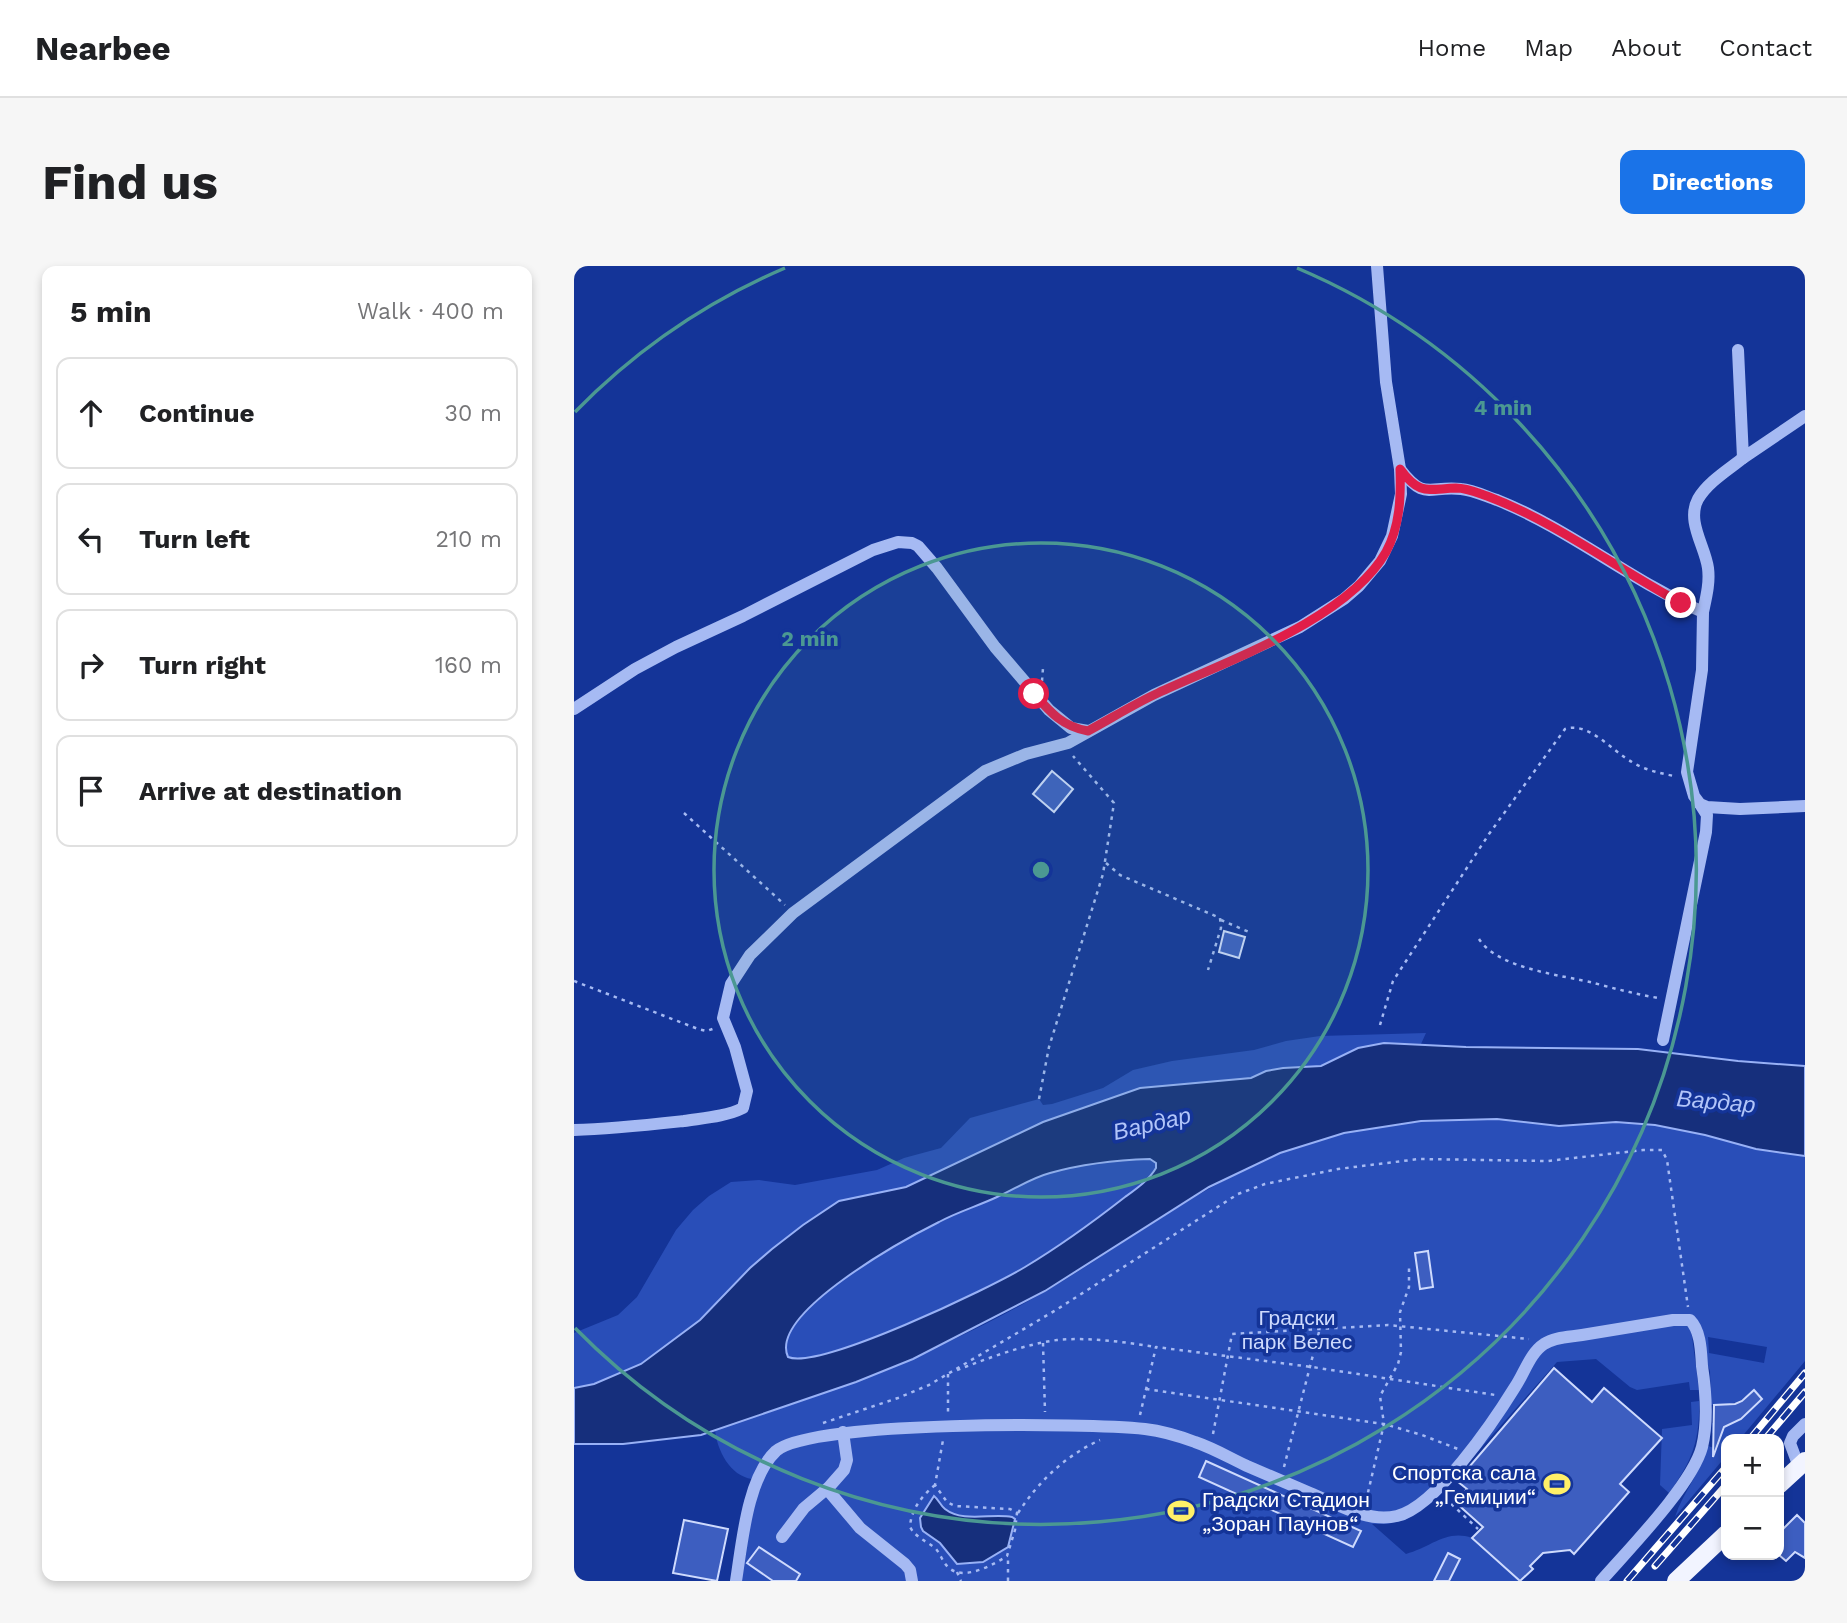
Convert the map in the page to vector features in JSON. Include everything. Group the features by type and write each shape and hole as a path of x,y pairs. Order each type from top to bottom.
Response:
{"main road":[{"path":"1784,1480 1802,1464"},
{"path":"1676,1581 1721,1539"}],"street":[{"path":"574,1130 699,1119 743,1108 747,1091 735,1047 723,1018 731,984 739,969 793,913 974,778 1026,754 1064,745 1154,695 1300,627 1344,599 1371,572 1386,551 1399,513 1400,469 1389,408 1377,266"},
{"path":"1738,350 1743,458"},
{"path":"1663,1040 1706,832 1707,815 1690,790 1687,779 1702,670 1703,612 1709,580 1696,529 1694,509 1705,489 1743,458 1805,416"},
{"path":"1400,469 1412,483 1422,488 1432,491 1465,489 1525,512 1657,590 1703,612"},
{"path":"574,709 635,669 676,647 743,617 873,550 890,544 909,542 918,546 937,568 988,638 1048,710 1071,727 1088,731"},
{"path":"1700,804 1707,807 1740,809 1805,806"},
{"path":"736,1581 751,1503 762,1471 771,1457 788,1444 843,1432 1045,1426 1138,1429 1168,1434 1210,1448 1280,1481 1363,1514 1384,1518 1404,1514 1436,1489 1469,1453 1509,1398 1537,1350 1551,1341 1673,1320 1690,1320 1698,1335 1704,1380 1704,1432 1700,1453 1673,1497 1601,1581"},
{"path":"1802,1464 1790,1443 1805,1424"},
{"path":"782,1536 804,1508 827,1489 846,1465 843,1432"},
{"path":"827,1489 860,1528 905,1564 910,1570 912,1581"}],"path":[{"path":"1380,1025 1393,981 1489,834 1565,729 1573,727 1589,733 1646,769 1687,779"},
{"path":"1039,1099 1049,1047 1106,863 1114,803 1064,745"},
{"path":"684,813 793,913"},
{"path":"1106,863 1120,875 1249,932"},
{"path":"1208,970 1221,920"},
{"path":"1479,939 1497,955 1539,971 1636,994 1672,999"},
{"path":"574,981 698,1029 713,1030 723,1018"},
{"path":"820,1424 915,1392 948,1374 1056,1310 1238,1194 1265,1184 1338,1169 1419,1159 1548,1161 1662,1150 1667,1160 1690,1320"},
{"path":"1363,1514 1384,1424 1380,1396 1399,1359 1400,1312 1409,1287 1409,1266"},
{"path":"1210,1448 1232,1334 1388,1325 1551,1341"},
{"path":"1280,1481 1320,1328"},
{"path":"948,1374 1013,1350 1043,1343 1097,1340 1390,1378 1509,1398"},
{"path":"1043,1343 1045,1426"},
{"path":"1138,1429 1156,1347"},
{"path":"948,1374 949,1409 935,1485 916,1507 910,1527 918,1537 937,1551 951,1570 957,1572 984,1569 1009,1554"},
{"path":"1146,1389 1384,1424 1469,1453"},
{"path":"1007,1581 1017,1513 1041,1482 1058,1466 1085,1447 1105,1438"},
{"path":"935,1485 947,1502 955,1506 1010,1509 1017,1513"},
{"path":"1436,1489 1478,1529"},
{"path":"957,1572 961,1581"}],"green space":[{"path":"1426,1033 1421,1044 1384,1043 1358,1048 1321,1066 1266,1071 1251,1078 1140,1088 906,1187 839,1201 803,1225 750,1268 700,1320 641,1364 594,1384 574,1388 574,1333 618,1315 637,1297 676,1230 709,1196 731,1182 759,1180 795,1185 877,1170 904,1158 941,1148 970,1118 1039,1099 1043,1105 1052,1104 1103,1088 1133,1070 1172,1061 1254,1050 1286,1041 1320,1036"},
{"name":"Градски парк Велес","path":"1497,1119 1559,1126 1616,1122 1655,1125 1756,1149 1805,1156 1805,1361 1744,1434 1721,1434 1721,1437 1712,1433 1712,1423 1736,1421 1754,1390 1734,1403 1711,1405 1710,1371 1690,1321 1699,1390 1690,1390 1689,1382 1637,1390 1596,1359 1557,1362 1435,1500 1405,1520 1372,1524 1406,1554 1454,1536 1472,1538 1520,1581 1449,1581 1460,1560 1448,1553 1434,1581 736,1581 752,1479 737,1473 726,1461 715,1430 884,1370 1007,1313 1082,1269 1189,1200 1264,1161 1303,1145 1344,1133 1420,1122","holes":["1708,1337 1767,1347 1764,1363 1709,1353"]},
{"path":"1151,1159 1157,1168 1142,1184 1076,1234 1025,1267 943,1308 868,1339 834,1351 806,1357 788,1357 787,1339 799,1320 819,1299 872,1260 923,1231 1044,1175 1113,1161"},
{"path":"1699,1401 1698,1428 1693,1450 1684,1471 1669,1493 1660,1485 1662,1429 1692,1425 1691,1402"},
{"path":"1721,1437 1721,1462 1675,1517 1708,1446 1717,1449"}],"water":[{"name":"Вардар","path":"1384,1043 1638,1049 1805,1066 1805,1156 1756,1149 1655,1125 1616,1122 1559,1126 1497,1119 1421,1121 1344,1133 1280,1153 1209,1187 1045,1291 913,1359 856,1382 701,1435 623,1444 574,1444 574,1388 594,1384 641,1364 700,1320 772,1249 839,1201 906,1187 1043,1122 1140,1088 1251,1078 1266,1071 1283,1068 1321,1066 1358,1048","holes":["1150,1159 1156,1163 1153,1172 1133,1191 1089,1225 1025,1267 943,1308 868,1340 806,1358 788,1357 787,1339 799,1320 819,1299 872,1260 953,1215 1050,1173 1113,1161"]},
{"path":"934,1496 945,1509 960,1516 1004,1516 1015,1519 1008,1547 983,1562 957,1564 940,1543 921,1527 920,1518"}],"building":[{"path":"1052,771 1073,789 1054,812 1033,794"},
{"path":"1224,931 1245,937 1239,958 1219,952"},
{"path":"1428,1251 1433,1287 1420,1289 1415,1253"},
{"path":"1554,1368 1592,1402 1604,1388 1662,1438 1620,1484 1629,1492 1574,1554 1570,1550 1543,1553 1530,1566 1533,1569 1520,1581 1472,1538 1483,1527 1455,1502 1467,1489 1457,1481"},
{"path":"1754,1390 1762,1399 1741,1419 1724,1427 1713,1457 1714,1405 1742,1401"},
{"path":"1206,1461 1361,1531 1353,1547 1199,1477"},
{"path":"1797,1515 1805,1523 1805,1558 1795,1552 1786,1561 1784,1559 1784,1528"},
{"path":"684,1520 728,1529 717,1581 673,1573"},
{"path":"759,1547 800,1574 796,1581 773,1581 747,1563"},
{"path":"1448,1553 1460,1559 1449,1581 1434,1581"}],"railway":[{"path":"1754,1434 1805,1373"},
{"path":"1769,1434 1805,1392"},
{"path":"1627,1581 1721,1473"},
{"path":"1655,1566 1721,1491"}],"place":[{"name":"Спортска сала „Гемиџии“","path":"1557,1484"},
{"name":"Градски Стадион „Зоран Паунов“","path":"1181,1511"}],"route":[{"path":"1034,694 1063,723 1088,731 1154,695 1300,627 1330,609 1359,586 1386,551 1399,513 1400,469 1412,483 1422,488 1432,491 1465,489 1525,512 1681,603"}]}
